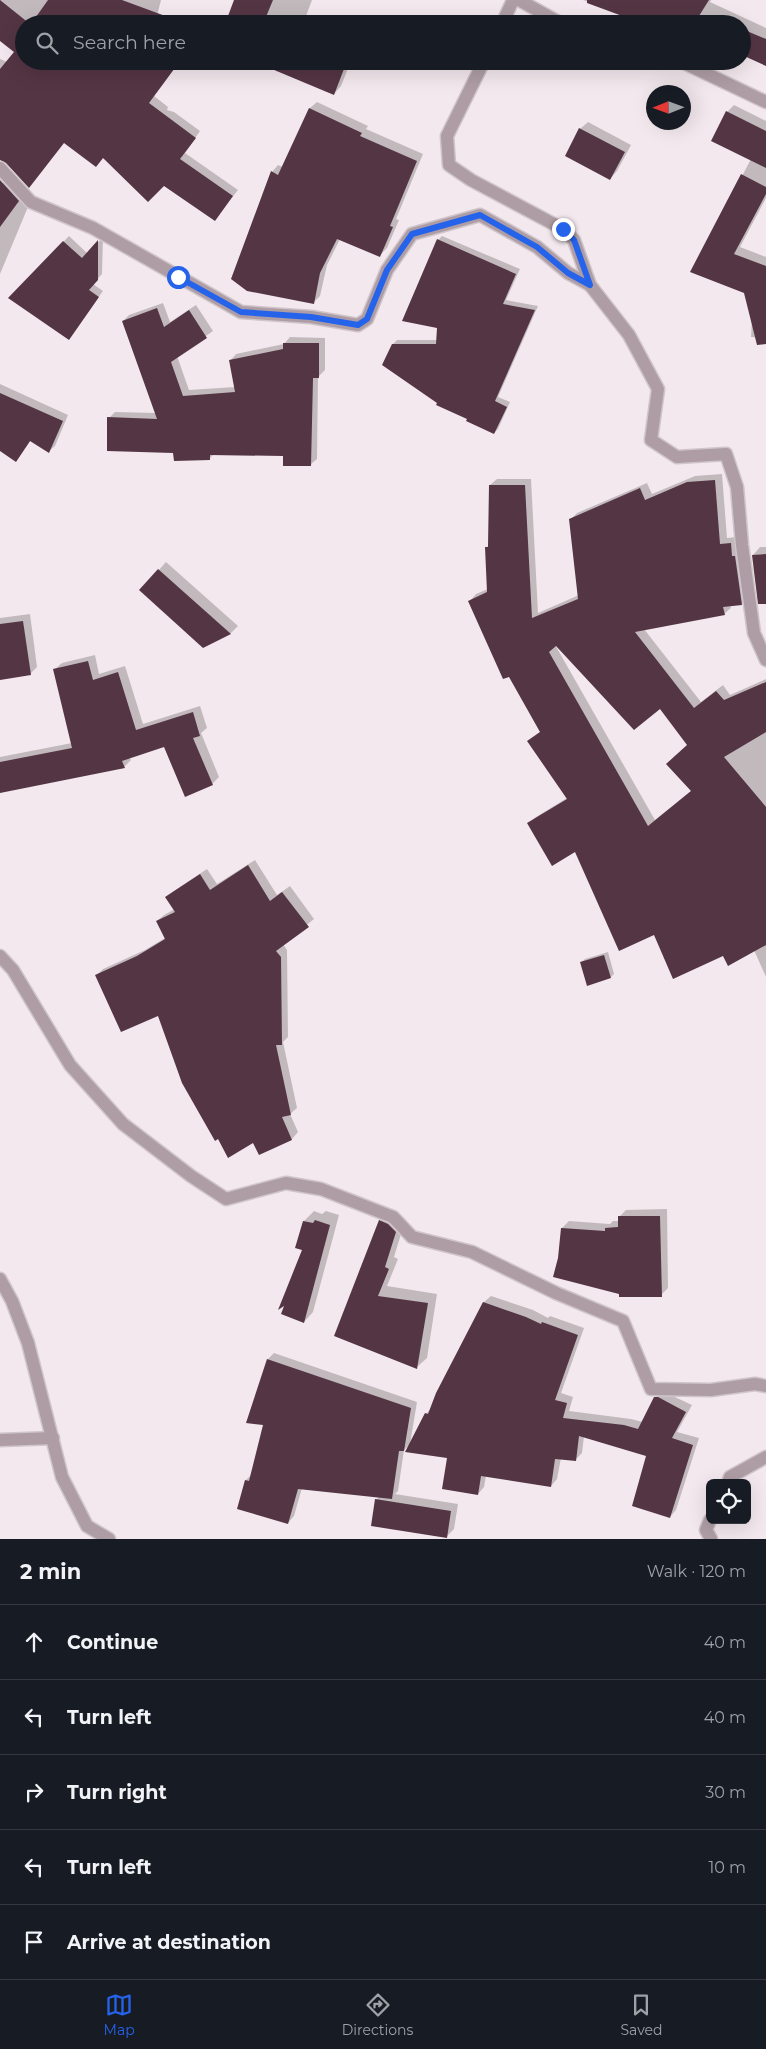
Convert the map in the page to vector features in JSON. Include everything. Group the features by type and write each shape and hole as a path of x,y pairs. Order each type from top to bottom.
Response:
{"street":[{"path":"506,15 513,0"},
{"path":"519,0 546,15"},
{"path":"479,70 457,112 447,136 449,166 471,180 563,229 574,240 590,285 629,335 658,389 651,440 677,457 726,454 737,488 742,545 754,633 766,660"},
{"path":"699,70 766,102"},
{"path":"0,168 31,202 93,228 241,312 311,317 358,325 367,319 387,270 412,234 480,215 537,247 568,273 590,285"},
{"path":"0,956 13,970 70,1065 123,1124 191,1176 226,1199 286,1183 322,1189 393,1217 412,1237 472,1252 556,1294 623,1321 651,1389 711,1390 755,1384 766,1386"},
{"path":"0,1279 12,1301 28,1342 62,1477 87,1526 109,1539"},
{"path":"0,1440 53,1438"},
{"path":"730,1479 766,1457"},
{"path":"708,1524 706,1530 711,1539"}],"building":[{"path":"0,0 19,15 15,15 15,70 173,70 149,103 196,138 180,159 233,196 215,221 164,186 148,202 103,158 96,167 64,143 29,188 6,163 0,160 0,69 14,52 0,41"},
{"path":"48,0 122,0 163,15 37,15"},
{"path":"234,0 273,0 267,15 228,15"},
{"path":"587,0 709,0 700,15 620,15 587,3"},
{"path":"751,33 766,39 766,66 751,59"},
{"path":"274,70 344,70 334,95"},
{"path":"309,108 362,133 360,136 417,161 390,226 393,227 380,257 337,239 320,273 314,304 247,291 231,279 271,171 278,175"},
{"path":"726,111 766,131 766,168 711,141"},
{"path":"579,128 625,152 610,180 565,156"},
{"path":"741,174 766,187 766,194 734,254 766,266 766,344 757,345 744,293 690,272"},
{"path":"0,180 19,201 0,227"},
{"path":"437,239 516,274 503,304 535,310 495,401 507,407 494,434 436,405 437,403 382,365 392,344 436,344 437,328 402,321"},
{"path":"98,240 98,280 89,290 99,297 69,340 8,298 63,241 82,258"},
{"path":"157,308 164,327 189,310 207,338 171,362 183,396 235,392 229,360 283,349 283,343 319,343 319,378 313,378 311,466 283,466 283,456 210,455 210,460 174,461 173,453 107,451 107,417 157,419 122,321"},
{"path":"0,393 63,421 49,453 30,441 16,462 0,451"},
{"path":"715,480 720,544 731,543 732,556 735,556 742,605 723,607 725,615 635,632 694,708 716,691 724,700 766,682 766,732 724,757 766,807 766,945 728,966 723,956 673,979 654,935 619,951 575,852 552,866 527,823 567,799 527,741 540,732 509,677 503,679 468,601 487,592 485,547 488,547 489,485 525,485 532,618 578,599 569,519 640,488 645,500 687,482","holes":["556,646 634,730 660,709 687,745 666,764 691,791 648,826 549,652"]},
{"path":"766,554 766,604 758,604 752,555"},
{"path":"158,569 231,634 203,648 139,590"},
{"path":"23,621 31,675 0,680 0,624"},
{"path":"88,661 93,680 118,672 136,730 193,712 200,736 193,738 213,785 185,797 164,747 122,761 125,768 0,793 0,762 72,748 53,669"},
{"path":"248,865 270,901 282,892 309,927 276,951 281,957 282,1045 276,1045 291,1115 282,1117 292,1140 259,1155 253,1143 228,1158 218,1139 215,1141 182,1083 158,1016 121,1032 95,975 137,956 165,939 156,921 175,912 165,897 200,874 210,890"},
{"path":"604,955 611,978 587,986 580,962"},
{"path":"618,1216 660,1216 662,1297 619,1297 619,1294 553,1277 558,1258 561,1228 605,1231 605,1228 618,1227"},
{"path":"315,1220 330,1225 304,1323 281,1314 284,1306 278,1310 302,1250 295,1248 303,1221 313,1223"},
{"path":"379,1220 388,1224 396,1232 385,1267 389,1269 378,1296 428,1303 417,1369 334,1336"},
{"path":"483,1302 541,1324 542,1322 578,1335 555,1400 567,1403 563,1418 624,1425 638,1429 654,1397 658,1397 686,1412 672,1438 693,1445 670,1518 632,1506 646,1456 579,1436 576,1461 555,1459 551,1487 481,1476 478,1495 442,1489 447,1458 405,1452 425,1413 428,1414 436,1393"},
{"path":"267,1359 411,1408 404,1451 399,1451 392,1499 298,1489 288,1524 237,1509 245,1480 249,1481 263,1425 246,1423"},
{"path":"375,1499 451,1511 447,1538 371,1526"}],"route":[{"path":"178,277 241,312 311,317 358,325 367,319 387,270 412,234 480,215 537,247 568,273 590,285 574,240 563,229"}]}
